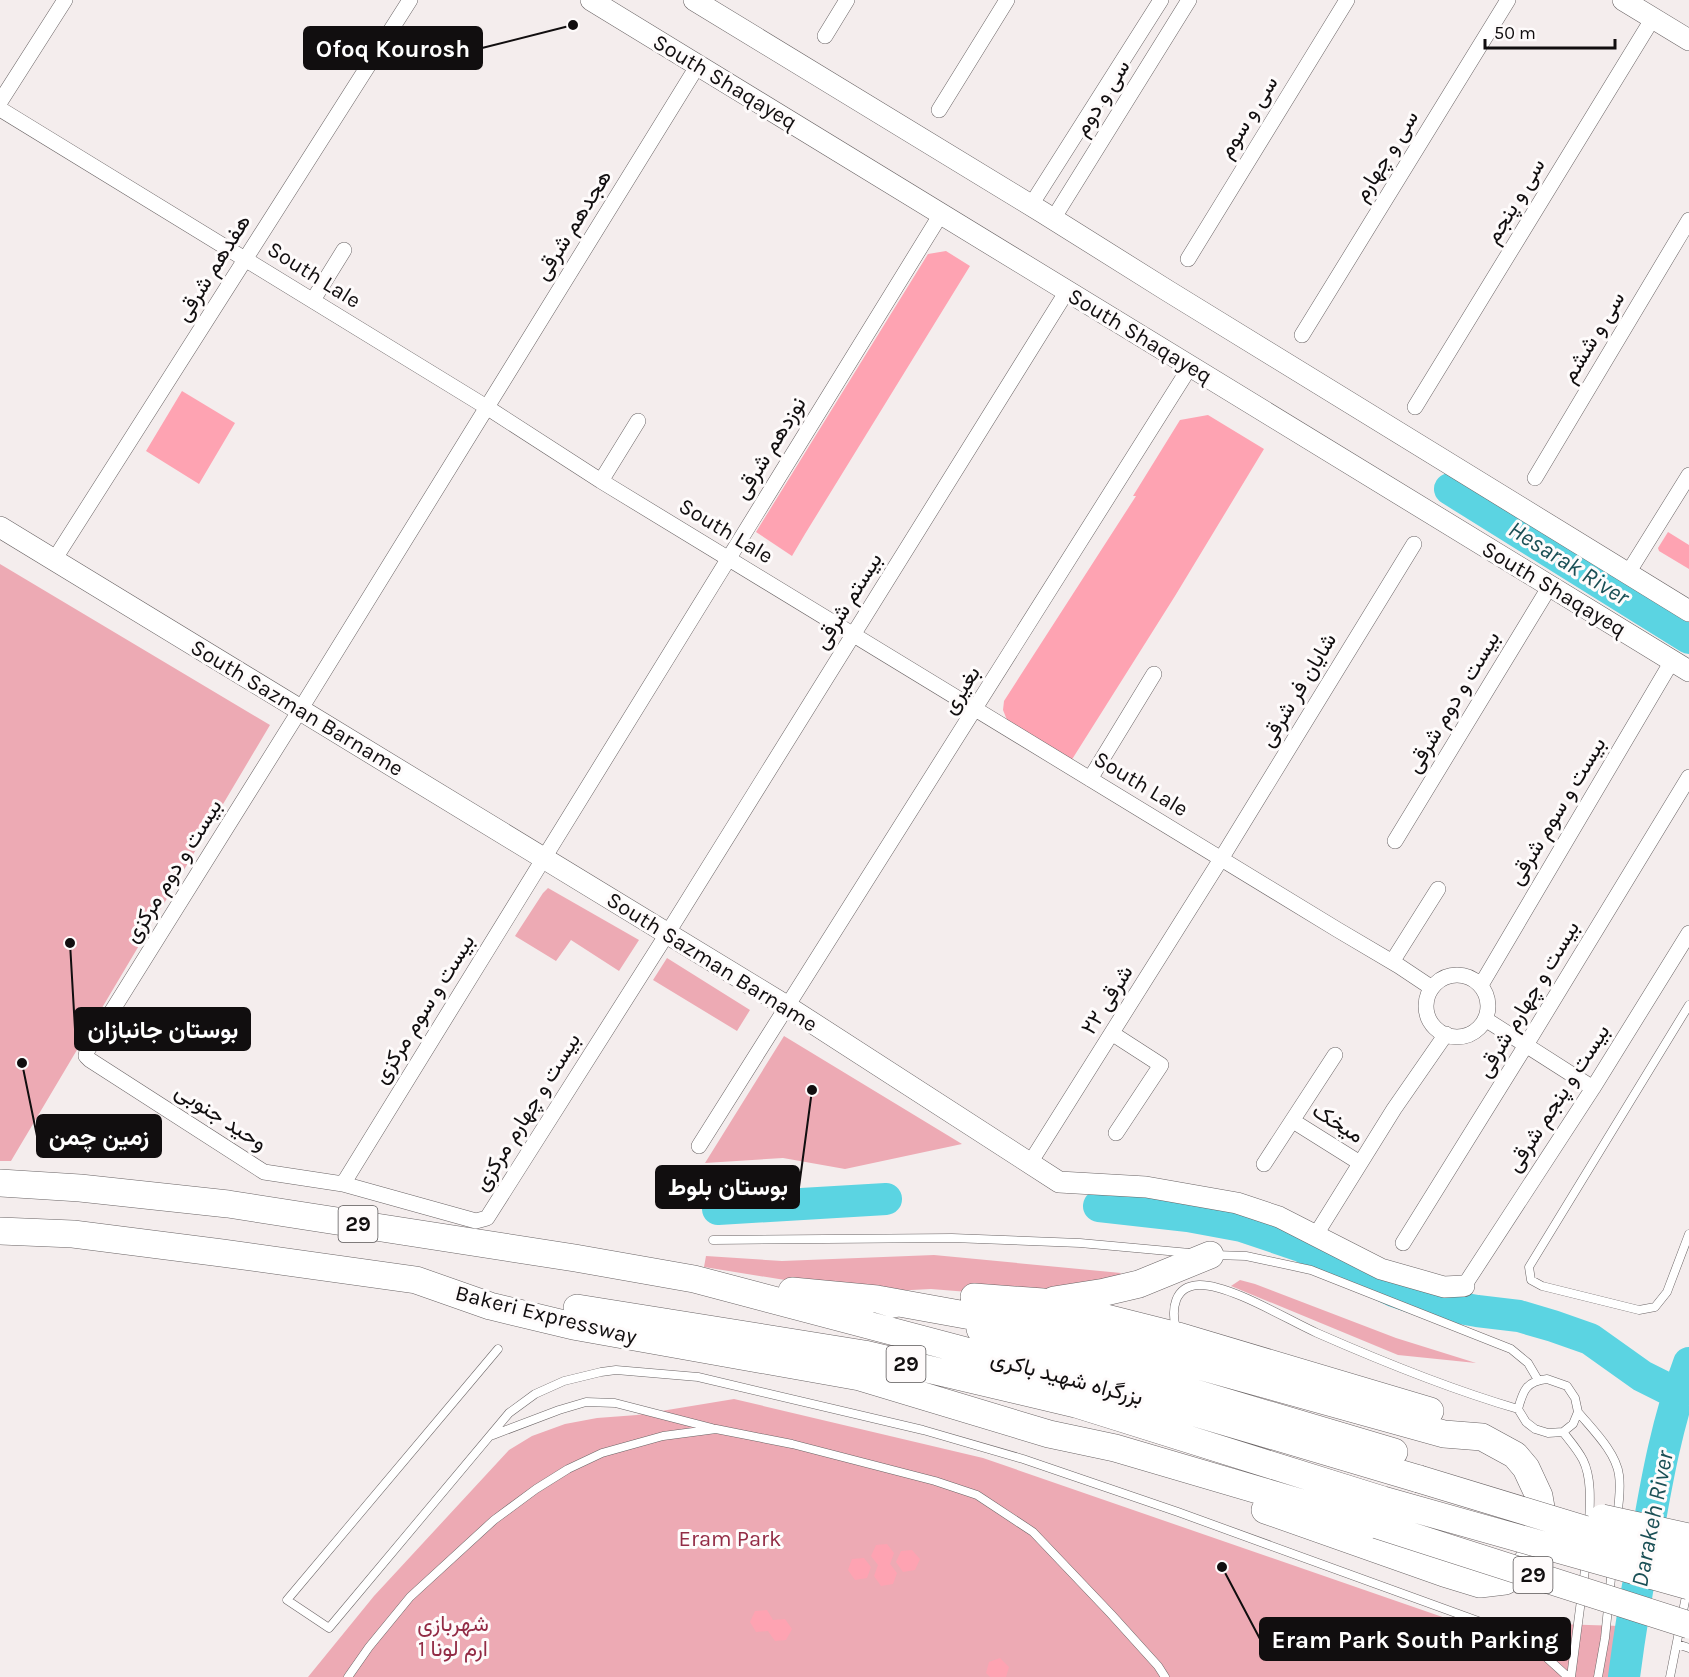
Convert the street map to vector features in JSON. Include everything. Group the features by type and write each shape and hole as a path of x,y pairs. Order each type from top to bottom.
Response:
{"highway":[{"name":"29","path":"0,1183 80,1188 228,1204 575,1258 714,1284 877,1299 1421,1470 1689,1561"},
{"name":"Bakeri Expressway","path":"0,1231 74,1234 416,1280 490,1306 573,1326 860,1377 1049,1434"},
{"path":"1042,1302 1139,1284 1210,1255"},
{"name":"29","path":"416,1280 864,1354 1076,1404 1380,1513 1683,1635"},
{"name":"بزرگراه شهید باکری","path":"714,1284 1421,1470"},
{"path":"877,1299 916,1293 1042,1302 1178,1336 1460,1420 1482,1437 1515,1455 1526,1468 1539,1496 1543,1519 1538,1548 1518,1573 1505,1581 1480,1584 1444,1574 1268,1511 1093,1455 1049,1434"},
{"path":"877,1299 971,1316 1004,1318 1181,1361 1444,1434 1482,1437"},
{"name":"29","path":"1049,1434 1689,1586"},
{"name":"29","path":"1421,1470 1689,1537"}],"main road":[{"name":"South Shaqayeq","path":"591,0 1681,666"},
{"path":"694,0 1036,197 1689,610"},
{"path":"1623,0 1689,40"},
{"name":"South Sazman Barname","path":"0,527 788,1007 1059,1182 1146,1187 1237,1203 1279,1217 1382,1269 1444,1287 1464,1286"}],"street":[{"path":"0,102 65,0"},
{"name":"هفدهم شرقی","path":"54,560 410,0"},
{"path":"825,36 847,0"},
{"path":"939,110 1006,0"},
{"name":"سی و دوم","path":"1036,197 1161,0"},
{"name":"سی و دوم","path":"1058,211 1189,0"},
{"name":"سی و سوم","path":"1188,259 1347,0"},
{"name":"سی و چهارم","path":"1302,335 1508,0"},
{"name":"سی و پنجم","path":"1415,407 1653,18"},
{"path":"1127,54 1147,68"},
{"name":"هجدهم شرقی","path":"300,710 698,65"},
{"name":"South Lale","path":"0,109 488,408 728,559 1432,988"},
{"name":"نوزدهم شرقی","path":"544,858 941,214"},
{"name":"سی و ششم","path":"1535,478 1689,220"},
{"path":"313,300 344,250"},
{"name":"بیستم شرقی","path":"667,934 1067,291"},
{"name":"بغیری","path":"699,1146 1190,367"},
{"path":"601,481 638,421"},
{"path":"1628,573 1689,474"},
{"name":"شایان فر شرقی","path":"1221,860 1414,544"},
{"name":"بیست و دوم شرقی","path":"1395,841 1550,586"},
{"name":"بیست و سوم شرقی","path":"1480,985 1681,666"},
{"path":"1090,779 1154,674"},
{"name":"بیست و دوم مرکزی","path":"86,1056 300,710"},
{"name":"بیست و چهارم شرقی","path":"1403,1244 1689,777"},
{"name":"بیست و سوم مرکزی","path":"343,1184 544,858"},
{"name":"۲۲ شرقی","path":"1030,1163 1221,860"},
{"path":"1392,962 1438,889"},
{"name":"بیست و پنجم شرقی","path":"1464,1286 1593,1088 1689,933"},
{"name":"بیست و چهارم مرکزی","path":"343,1184 476,1221 487,1218 667,934"},
{"path":"1465,975 1480,985 1488,1001 1488,1011 1480,1027 1464,1036 1446,1035 1438,1030 1428,1015 1426,1005 1432,988 1438,981 1446,977 1465,975"},
{"path":"1485,1019 1593,1088"},
{"path":"1113,1034 1161,1065 1116,1133"},
{"path":"1315,1236 1394,1109 1446,1035"},
{"name":"وحید جنوبی","path":"86,1056 264,1172 343,1184"},
{"name":"میخک","path":"1264,1164 1335,1056"},
{"name":"میخک","path":"1293,1121 1360,1163"}],"lane":[{"path":"1689,1005 1529,1267 1531,1280 1542,1286 1639,1310 1655,1307 1667,1292 1689,1234"},
{"path":"713,1240 952,1238 1080,1243 1210,1255 1246,1256 1311,1270 1511,1349 1527,1362 1538,1380"},
{"path":"1178,1336 1173,1316 1176,1299 1187,1287 1201,1285 1230,1292 1390,1364 1462,1392 1518,1409 1526,1422 1535,1430 1548,1433 1563,1432 1573,1424 1578,1412"},
{"path":"498,1349 287,1600 329,1628 509,1413 535,1394 564,1381 616,1370 709,1380 923,1430 1023,1459 1178,1512 1500,1629 1535,1647 1570,1677"},
{"path":"1518,1409 1527,1386 1538,1380 1547,1379 1567,1386 1575,1398 1578,1412 1606,1445 1619,1472 1620,1492 1614,1548"},
{"path":"491,1436 586,1402 615,1402 716,1429 792,1444 935,1480 977,1495 1033,1532 1166,1677"},
{"path":"348,1677 410,1597 494,1520 536,1489 568,1469 602,1453 663,1436 716,1429"},
{"path":"1563,1432 1583,1460 1587,1471 1588,1534"},
{"path":"1570,1677 1588,1546"},
{"path":"1598,1677 1605,1638 1613,1560"},
{"path":"1670,1677 1683,1635 1689,1580"},
{"path":"1683,1635 1689,1648"}],"green space":[{"path":"0,564 270,725 11,1161 0,1161"},
{"path":"548,888 639,940 619,971 571,940 556,961 515,936"},
{"path":"667,958 750,1010 737,1031 653,980"},
{"path":"784,1036 962,1144 845,1169 783,1158 705,1163"},
{"path":"934,1255 1121,1273 1110,1286 1044,1298 931,1289 873,1292 704,1267 706,1256 782,1261"},
{"path":"1240,1280 1396,1338 1476,1363 1398,1355 1231,1286"},
{"name":"Eram Park","path":"734,1399 983,1458 1454,1621 1621,1626 1614,1677 308,1677 374,1596 509,1450 532,1436 565,1424"}],"building":[{"path":"946,251 970,266 792,556 756,532 928,254"},
{"path":"182,391 235,423 199,484 146,451"},
{"path":"1208,415 1264,449 1071,761 1007,720 1003,710 1004,701 1136,496 1133,496 1180,420"},
{"path":"1668,532 1689,545 1689,569 1659,551 1658,548"},
{"path":"887,1544 894,1553 890,1564 897,1573 893,1584 881,1586 874,1576 878,1565 871,1556 876,1545"},
{"path":"912,1550 920,1559 915,1570 903,1572 896,1562 901,1551"},
{"path":"864,1558 871,1567 867,1578 855,1580 848,1570 852,1559"},
{"path":"767,1610 773,1620 785,1619 792,1629 786,1640 775,1641 768,1631 756,1632 750,1622 755,1611"},
{"path":"1000,1658 1009,1667 1006,1677 990,1677 986,1673 989,1662"}],"waterway":[{"name":"Hesarak River","path":"1450,489 1689,638"},
{"path":"718,1209 886,1199"},
{"path":"1099,1206 1188,1216 1242,1226 1301,1246 1394,1291 1426,1302 1519,1316 1553,1326 1590,1339 1642,1376 1678,1394"},
{"name":"Darakeh River","path":"1624,1677 1637,1589 1659,1471 1669,1427 1689,1363"}],"place":[{"name":"Ofoq Kourosh","path":"573,25"},
{"name":"بوستان جانبازان","path":"70,943"},
{"name":"زمین چمن","path":"22,1063"},
{"name":"بوستان بلوط","path":"812,1090"},
{"name":"Eram Park South Parking","path":"1222,1567"}],"park label":[{"name":"شهربازی ارم لونا 1","path":"453,1637"}]}
